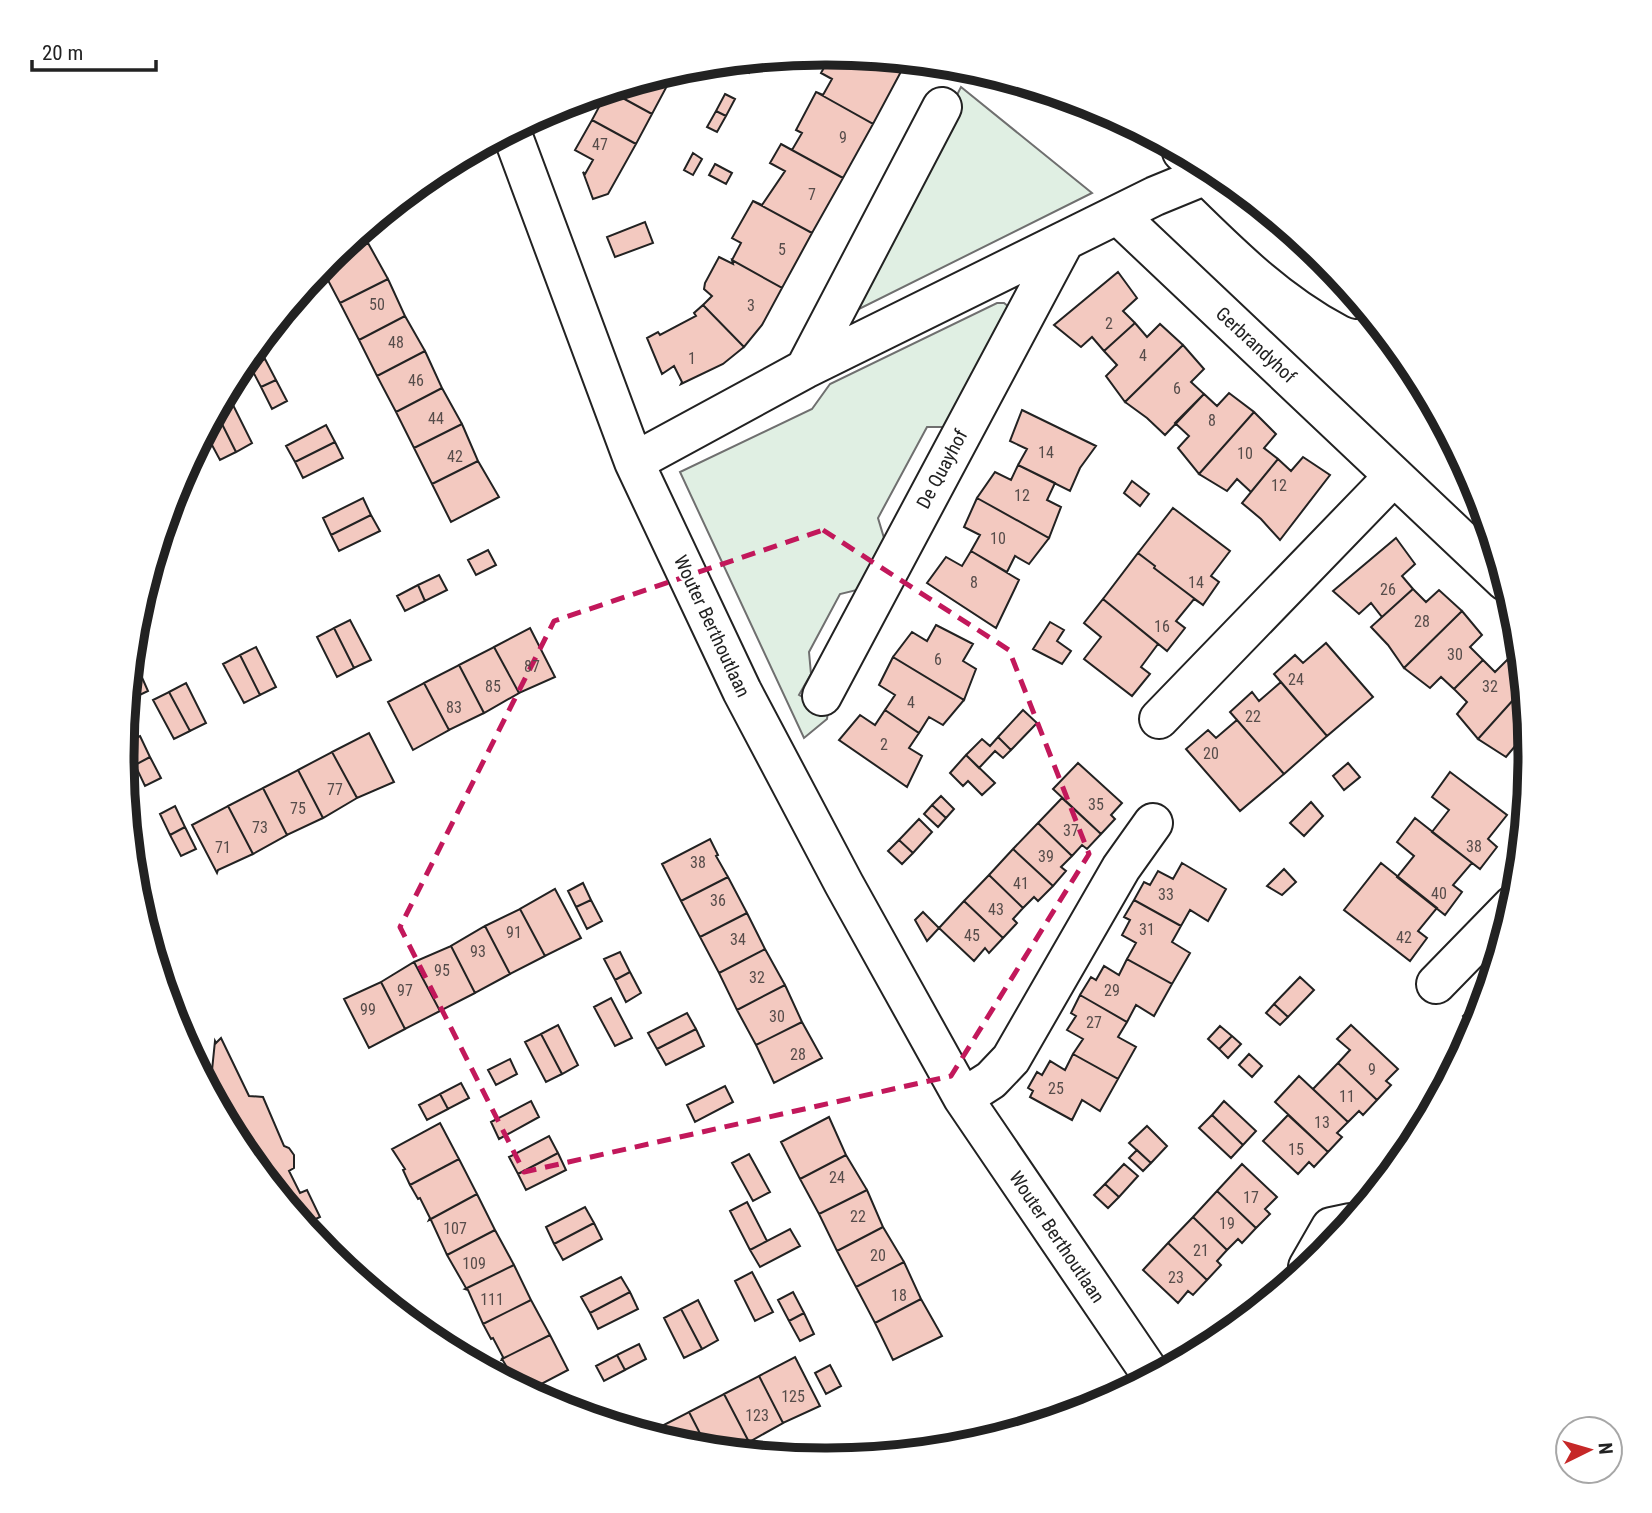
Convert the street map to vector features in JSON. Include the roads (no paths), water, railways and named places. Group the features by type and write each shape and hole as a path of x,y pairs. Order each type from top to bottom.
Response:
{"street":[{"path":"805,369 942,107"},
{"name":"Wouter Berthoutlaan","path":"514,139 634,462 742,691 844,884 963,1098 1147,1369"},
{"path":"634,462 805,369 1155,196 1194,171"},
{"path":"1235,199 1295,260 1332,285"},
{"name":"Gerbrandyhof","path":"1118,215 1491,568"},
{"name":"De Quayhof","path":"822,696 1064,242"},
{"path":"1159,719 1394,476"},
{"path":"963,1098 991,1080 1011,1059 1121,868 1153,823"},
{"path":"1436,984 1497,921"}]}
